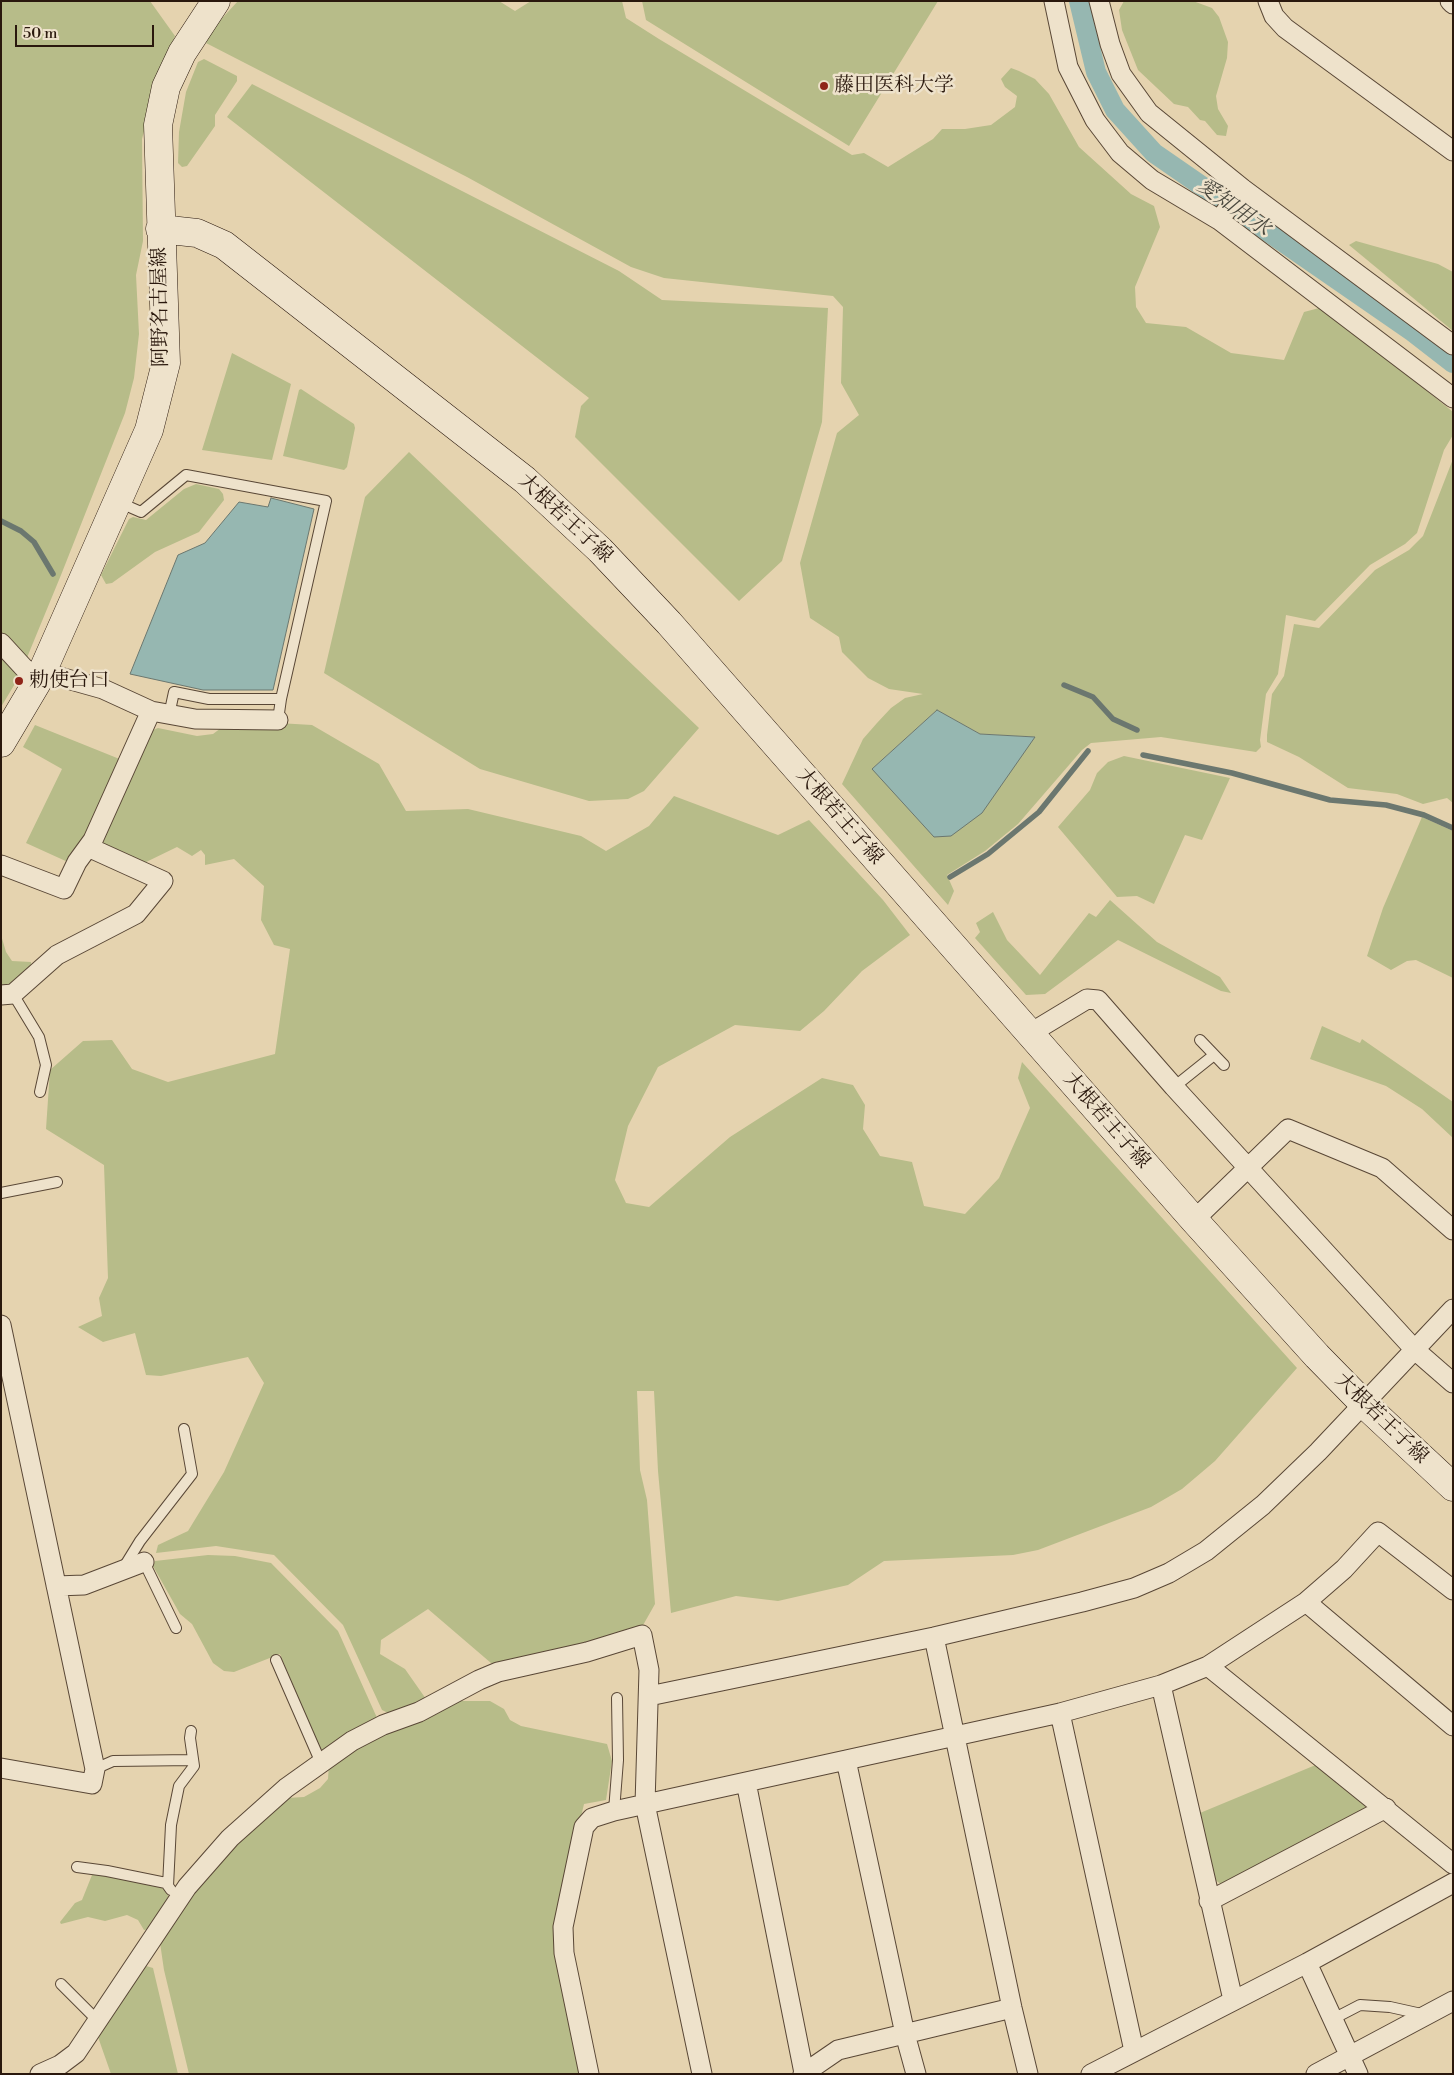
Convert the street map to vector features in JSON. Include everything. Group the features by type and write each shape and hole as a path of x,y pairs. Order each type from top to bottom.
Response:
{"street":[{"name":"阿野名古屋線","path":"1,743 41,675 149,430 166,363 164,277 160,229 158,124 166,87 182,53 216,1"},
{"path":"1054,1 1068,67 1095,120 1120,153 1152,180 1220,219 1453,398"},
{"path":"1099,1 1110,44 1121,74 1149,113 1241,191 1453,345"},
{"path":"1268,1 1274,16 1285,28 1453,151"},
{"path":"1450,1 1453,4"},
{"path":"1220,219 1241,191"},
{"name":"大根若王子線","path":"160,229 197,233 224,246 525,480 600,550 669,622 1194,1220 1364,1404 1453,1487"},
{"path":"1,644 24,668 41,675 53,675 103,689 160,713 195,719 278,720"},
{"path":"1,865 64,889 76,862 88,847 160,713"},
{"path":"7,994 56,955 136,914 163,881 88,847"},
{"path":"1029,1034 1087,999 1098,1000 1174,1087 1415,1350 1453,1383"},
{"path":"1194,1220 1288,1129 1382,1168 1453,1230"},
{"path":"649,1696 934,1637 1082,1602 1134,1588 1169,1572 1206,1551 1263,1505 1364,1404 1453,1309"},
{"path":"1,1325 7,1379 56,1586 95,1769 92,1784 1,1768"},
{"path":"589,2074 564,1954 563,1927 584,1826 592,1818 614,1811 955,1734 1060,1713 1161,1685 1208,1666 1306,1602 1344,1569 1378,1532 1453,1590"},
{"path":"56,1586 84,1585 144,1562"},
{"path":"1306,1602 1453,1726"},
{"path":"40,2074 60,2065 76,2053 149,1942 174,1894 187,1887 230,1838 286,1788 352,1741 383,1725 419,1712 488,1676 587,1652 642,1635 649,1670 645,1804 702,2074"},
{"path":"934,1637 1012,2008 1028,2074"},
{"path":"1208,1666 1453,1864"},
{"path":"1161,1685 1233,2000"},
{"path":"1060,1713 1134,2051"},
{"path":"846,1760 905,2034 916,2074"},
{"path":"746,1782 803,2074 838,2050 1012,2008"},
{"path":"1209,1901 1386,1808"},
{"path":"1091,2074 1233,2000 1307,1964 1453,1883"},
{"path":"1307,1964 1358,2074"},
{"path":"1316,2074 1453,2001"}],"lane":[{"path":"118,502 141,512 186,475 326,501 278,720"},
{"path":"160,713 174,692 209,698 282,699"},
{"path":"7,994 38,1037 46,1065 40,1092"},
{"path":"1200,1040 1224,1065"},
{"path":"1174,1087 1214,1055"},
{"path":"1,1193 57,1182"},
{"path":"120,1572 140,1541 192,1474 184,1429"},
{"path":"144,1562 176,1628"},
{"path":"276,1660 321,1764"},
{"path":"614,1811 618,1760 617,1698"},
{"path":"174,1894 173,1815 179,1786 194,1766 190,1738 191,1731"},
{"path":"95,1769 113,1761 193,1760"},
{"path":"77,1867 107,1870 166,1883 174,1894"},
{"path":"61,1984 98,2021"},
{"path":"1333,2019 1360,2005 1390,2007 1427,2015"}],"green space":[{"path":"1,1 150,1 175,36 158,77 142,139 143,241 136,275 139,334 134,378 125,413 19,677 1,707"},
{"path":"238,1 499,1 515,11 531,1 622,1 626,18 659,39 852,155 864,153 888,167 933,139 942,129 965,129 991,125 1015,107 1017,96 1005,87 1001,79 1011,68 1019,71 1035,79 1049,94 1079,147 1131,194 1154,206 1160,227 1135,287 1136,307 1146,323 1186,327 1231,353 1284,360 1304,312 1323,307 1453,412 1453,435 1444,450 1417,533 1405,544 1370,565 1315,621 1286,615 1278,674 1266,694 1260,740 1261,747 1256,752 1161,737 1091,743 1082,750 1018,824 985,851 947,875 954,891 948,905 842,784 863,739 877,723 891,708 905,698 923,694 889,689 868,678 842,652 839,637 810,618 800,563 837,433 859,415 841,383 843,307 833,296 664,278 631,267 467,177 206,43 214,27","holes":["937,710 980,734 1034,737 872,769"]},
{"name":"藤田医科大学","path":"642,1 938,1 849,146 646,20"},
{"path":"1124,1 1193,1 1212,8 1219,17 1228,42 1227,58 1216,96 1218,109 1228,126 1226,136 1217,135 1205,121 1200,120 1188,107 1174,104 1138,70 1122,30 1119,10"},
{"path":"204,59 237,76 237,81 215,115 215,126 187,166 182,167 178,163 179,132 186,92 198,62"},
{"path":"252,84 619,271 662,300 828,308 822,422 782,561 739,601 575,437 581,406 589,398 227,117"},
{"path":"1356,241 1438,264 1453,272 1453,331 1349,245"},
{"path":"232,353 291,384 272,460 202,450"},
{"path":"301,389 354,424 355,428 347,467 344,470 283,456 299,390"},
{"path":"409,452 699,728 644,791 628,799 589,801 480,769 324,673 365,497"},
{"path":"1453,459 1453,803 1447,798 1423,804 1397,794 1348,788 1299,757 1267,742 1267,735 1272,694 1284,676 1294,624 1319,628 1375,570 1409,550 1423,536"},
{"path":"196,484 219,489 223,494 224,500 199,532 155,552 112,583 106,584 101,575 129,519 133,517 146,520 184,489"},
{"path":"278,723 312,725 379,764 406,811 468,809 581,836 606,851 649,826 674,796 778,835 809,820 883,900 910,935 862,971 824,1011 800,1031 735,1025 658,1067 628,1126 615,1180 626,1203 649,1207 730,1137 822,1078 853,1085 865,1105 863,1129 880,1156 912,1162 924,1206 965,1214 999,1178 1030,1108 1018,1078 1022,1062 1297,1368 1215,1461 1182,1489 1151,1507 1038,1550 1013,1555 884,1561 848,1585 778,1601 736,1596 671,1613 658,1471 654,1391 637,1391 640,1470 647,1500 655,1604 642,1627 498,1669 428,1609 381,1640 380,1654 405,1669 426,1699 390,1714 382,1710 343,1625 274,1555 216,1546 156,1553 158,1545 188,1531 224,1472 264,1383 248,1357 161,1376 146,1375 135,1333 103,1342 78,1327 102,1316 99,1298 108,1278 104,1165 46,1129 50,1070 83,1041 112,1040 132,1069 168,1082 275,1054 290,949 274,945 261,920 264,886 234,859 205,865 205,855 201,850 192,856 177,847 142,864 100,842 148,732 158,728 197,736 213,734 225,725"},
{"path":"35,725 122,760 88,838 70,863 26,843 62,769 23,747"},
{"path":"1124,756 1230,778 1202,840 1185,835 1154,904 1137,896 1117,897 1058,827 1090,790 1097,773 1108,762"},
{"path":"1422,817 1453,831 1453,978 1416,960 1407,961 1391,970 1367,956 1383,908"},
{"path":"1110,900 1157,942 1220,977 1231,993 1221,991 1118,940 1045,994 1026,995 975,938 980,932 976,923 993,912 1007,940 1040,975 1089,913 1096,917"},
{"path":"1,935 6,952 12,961 31,962 31,970 12,989 1,990"},
{"path":"1322,1026 1360,1043 1362,1039 1453,1102 1453,1138 1422,1109 1386,1086 1310,1059"},
{"path":"208,1555 235,1556 271,1563 338,1631 378,1720 322,1754 280,1654 234,1672 224,1671 213,1663 192,1624 180,1614 153,1566 155,1561"},
{"path":"449,1701 490,1701 504,1709 510,1720 521,1726 607,1744 612,1761 606,1800 584,1804 553,1938 581,2074 189,2074 164,1970 159,1936 220,1857 287,1798 304,1797 320,1788 328,1779 329,1764 354,1747"},
{"path":"1318,1764 1365,1801 1365,1810 1222,1885 1214,1879 1200,1813"},
{"path":"102,1874 161,1886 169,1897 150,1929 144,1930 138,1920 127,1915 105,1921 88,1917 61,1924 60,1922 75,1903 82,1900 92,1875"},
{"path":"139,1964 153,1968 178,2074 111,2074 98,2037"}],"water":[{"path":"271,498 314,509 273,690 203,690 130,674 178,555 205,543 239,502 268,507"},
{"path":"937,710 980,734 1035,737 982,813 951,836 934,837 872,769"}],"waterway":[{"name":"愛知用水","path":"1079,1 1096,72 1115,110 1154,153 1413,332 1453,363"},
{"path":"1,521 21,531 34,542 53,574"},
{"path":"1064,685 1093,697 1113,719 1137,730"},
{"path":"950,877 988,854 1039,812 1088,751"},
{"path":"1143,755 1232,773 1330,800 1386,805 1424,815 1453,828"}],"place":[{"name":"藤田医科大学","path":"824,86"},
{"name":"勅使台口","path":"19,681"}]}
